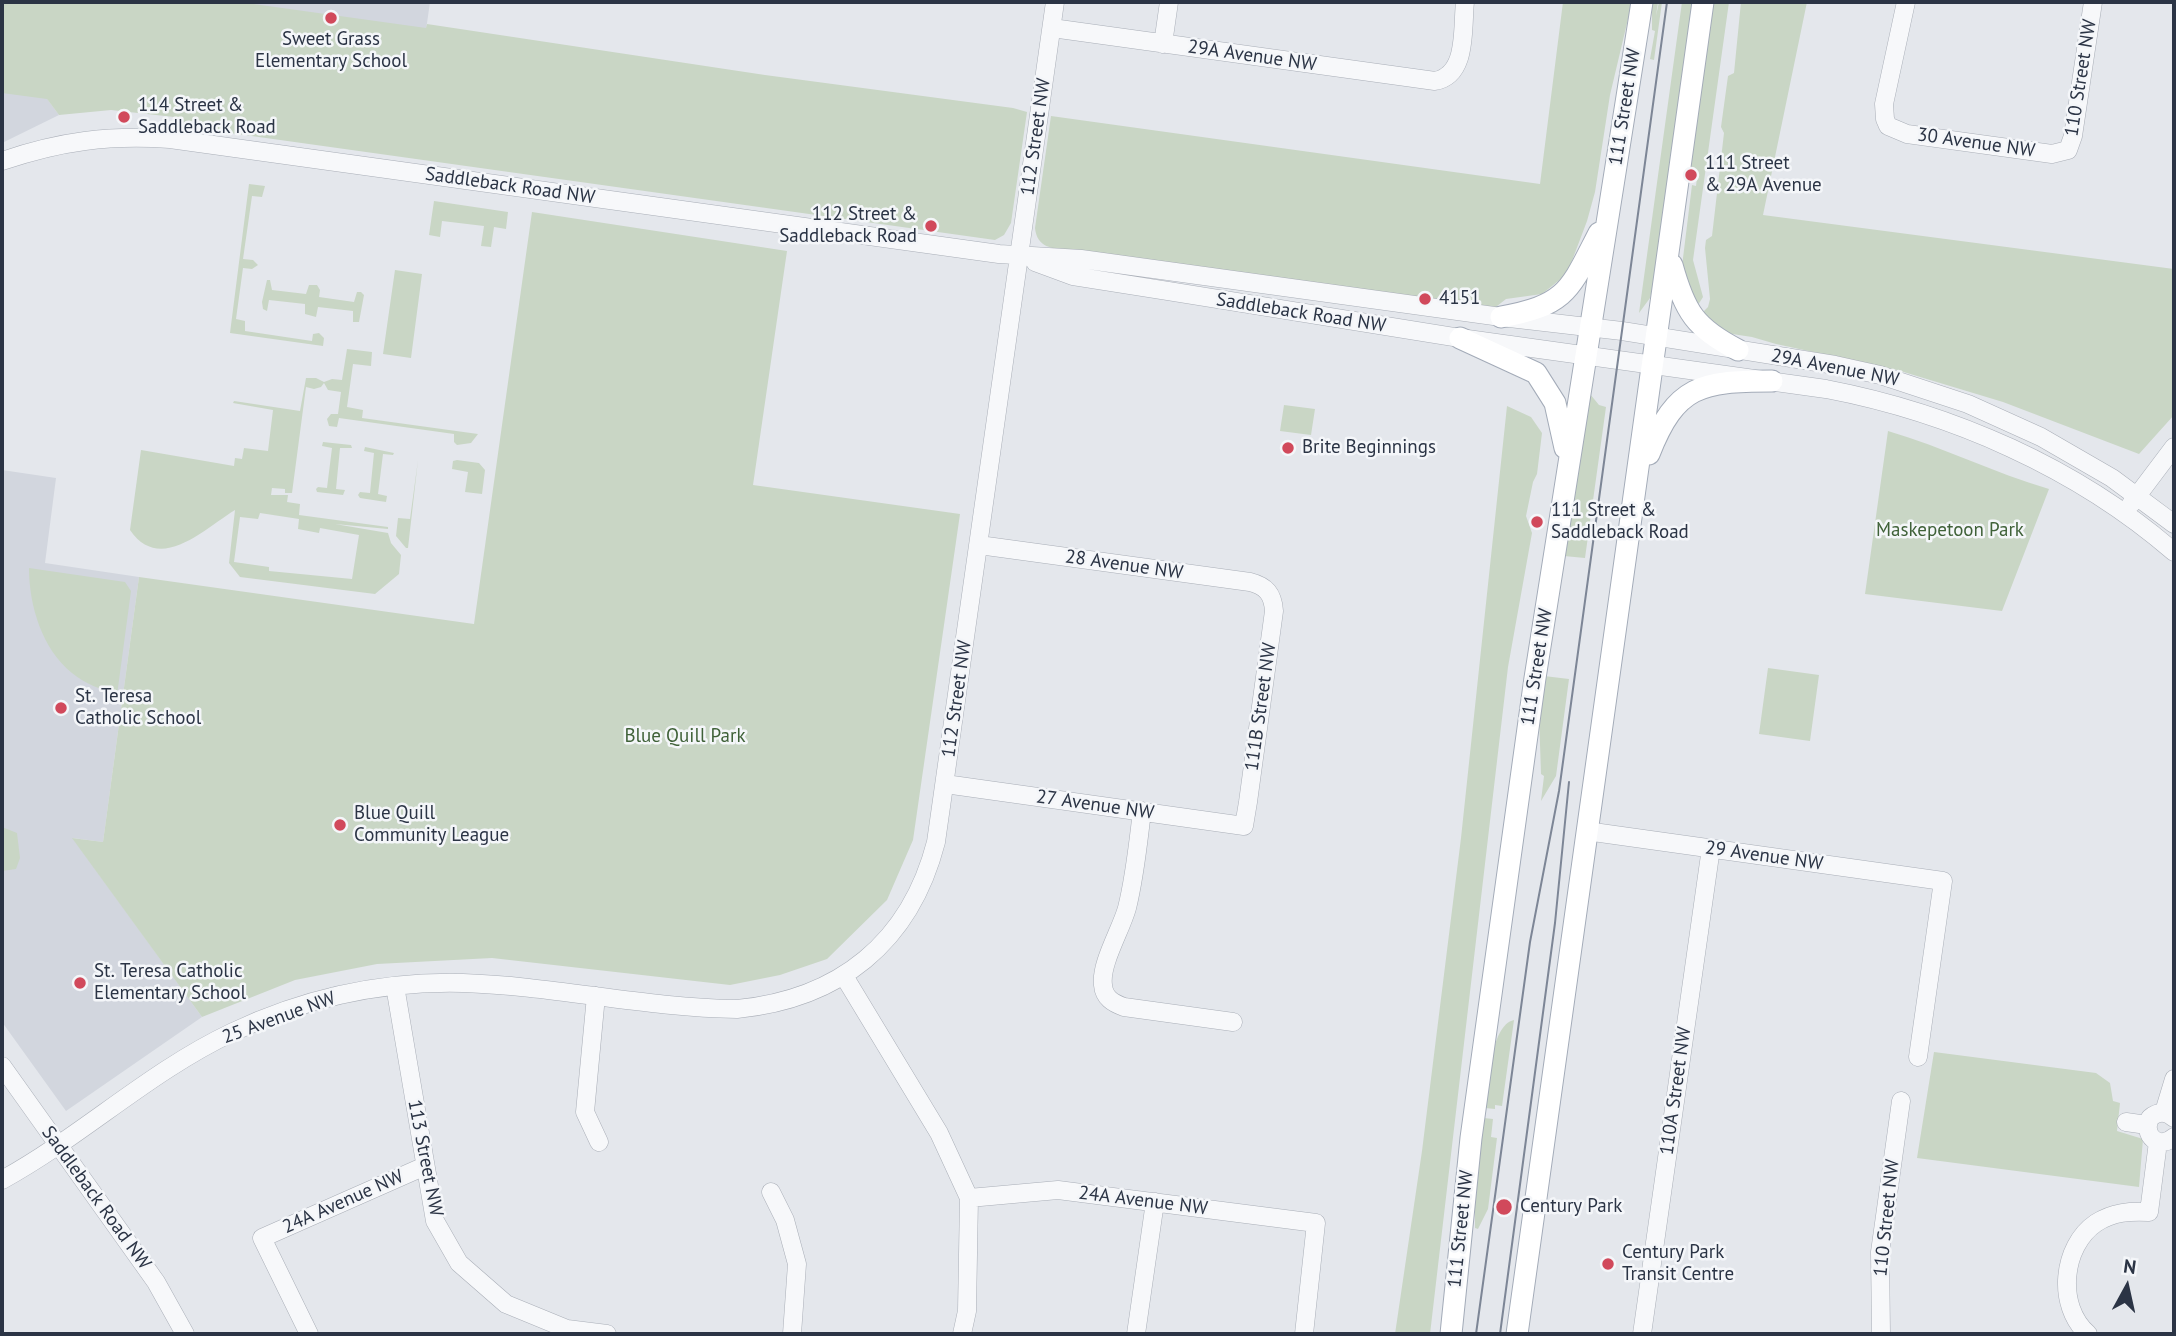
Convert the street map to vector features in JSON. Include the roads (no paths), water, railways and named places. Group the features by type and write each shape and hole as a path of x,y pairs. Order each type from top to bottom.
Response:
{"main road":[{"name":"111 Street NW","path":"1451,1334 1473,1126 1535,678 1642,2"},
{"path":"1517,1334 1703,2"},
{"path":"1501,317 1529,312 1552,302 1573,285 1608,216"},
{"path":"1669,255 1680,295 1692,316 1712,336 1738,350"},
{"path":"1460,338 1536,373 1555,403 1568,464"},
{"path":"1636,486 1668,413 1682,400 1698,390 1720,383 1772,381"}],"street":[{"name":"112 Street NW","path":"844,976 882,944 908,913 926,877 936,842 1055,2"},
{"path":"1163,44 1169,2"},
{"name":"29A Avenue NW","path":"1052,28 1426,81 1441,80 1451,74 1459,60 1465,2"},
{"name":"30 Avenue NW","path":"1906,2 1884,104 1888,126 1907,134 2052,154 2064,152"},
{"name":"110 Street NW","path":"2064,152 2071,146 2073,136 2093,2"},
{"name":"Saddleback Road NW","path":"2,161 72,141 120,137 170,139 1019,256 1081,259 1591,328"},
{"name":"Saddleback Road NW","path":"1019,256 1073,276 1586,356"},
{"name":"29A Avenue NW","path":"1591,328 1835,365 1880,374 1926,389 2002,419 2088,462 2174,524"},
{"name":"29A Avenue NW","path":"1586,356 1772,381 1857,396 1959,428 2055,470 2124,512 2174,552"},
{"path":"2124,512 2174,447"},
{"name":"28 Avenue NW","path":"979,545 1250,582 1267,590"},
{"name":"111B Street NW","path":"1244,826 1274,611 1267,590"},
{"name":"27 Avenue NW","path":"945,784 1244,826"},
{"path":"1142,811 1126,910 1103,977 1105,993 1115,1004 1124,1007 1233,1022"},
{"name":"29 Avenue NW","path":"1586,831 1943,881 1918,1057"},
{"name":"110A Street NW","path":"1642,1334 1711,849"},
{"path":"844,976 939,1133 969,1198 967,1311 962,1334"},
{"name":"25 Avenue NW","path":"2,1180 58,1145 170,1067 234,1031 305,1004 335,996 395,986 436,983 487,984 737,1009 800,997 844,976"},
{"name":"113 Street NW","path":"395,986 435,1221 459,1264 506,1304 567,1329 607,1334"},
{"path":"596,996 585,1112 599,1142"},
{"name":"Saddleback Road NW","path":"2,1066 156,1282 185,1334"},
{"path":"2088,1334 2075,1316 2068,1298 2066,1278 2072,1256 2079,1239 2095,1224 2113,1214 2127,1211 2149,1212 2166,1140 2150,1137 2147,1125 2154,1115 2169,1115 2174,1079"},
{"name":"110 Street NW","path":"1881,1334 1880,1251 1901,1101"},
{"path":"2126,1122 2147,1125"},
{"name":"24A Avenue NW","path":"309,1334 262,1238 425,1166"},
{"name":"24A Avenue NW","path":"969,1198 1058,1190 1316,1223 1304,1334"},
{"path":"771,1192 785,1220 797,1264 792,1334"},
{"path":"1136,1334 1155,1202"}],"tram line":[{"path":"1476,1334 1530,942 1559,791 1667,2"},
{"path":"1500,1334 1555,923 1569,782"}],"place":[{"name":"Sweet Grass Elementary School","path":"331,18"},
{"name":"114 Street & Saddleback Road","path":"124,117"},
{"name":"111 Street & 29A Avenue","path":"1691,175"},
{"name":"112 Street & Saddleback Road","path":"931,226"},
{"name":"4151","path":"1425,299"},
{"name":"Brite Beginnings","path":"1288,448"},
{"name":"111 Street & Saddleback Road","path":"1537,522"},
{"name":"St. Teresa Catholic School","path":"61,708"},
{"name":"Blue Quill Community League","path":"340,825"},
{"name":"St. Teresa Catholic Elementary School","path":"80,983"},
{"name":"Century Park","path":"1504,1207"},
{"name":"Century Park Transit Centre","path":"1608,1264"}],"park label":[{"name":"Maskepetoon Park","path":"1950,531"},
{"name":"Blue Quill Park","path":"685,737"}]}
